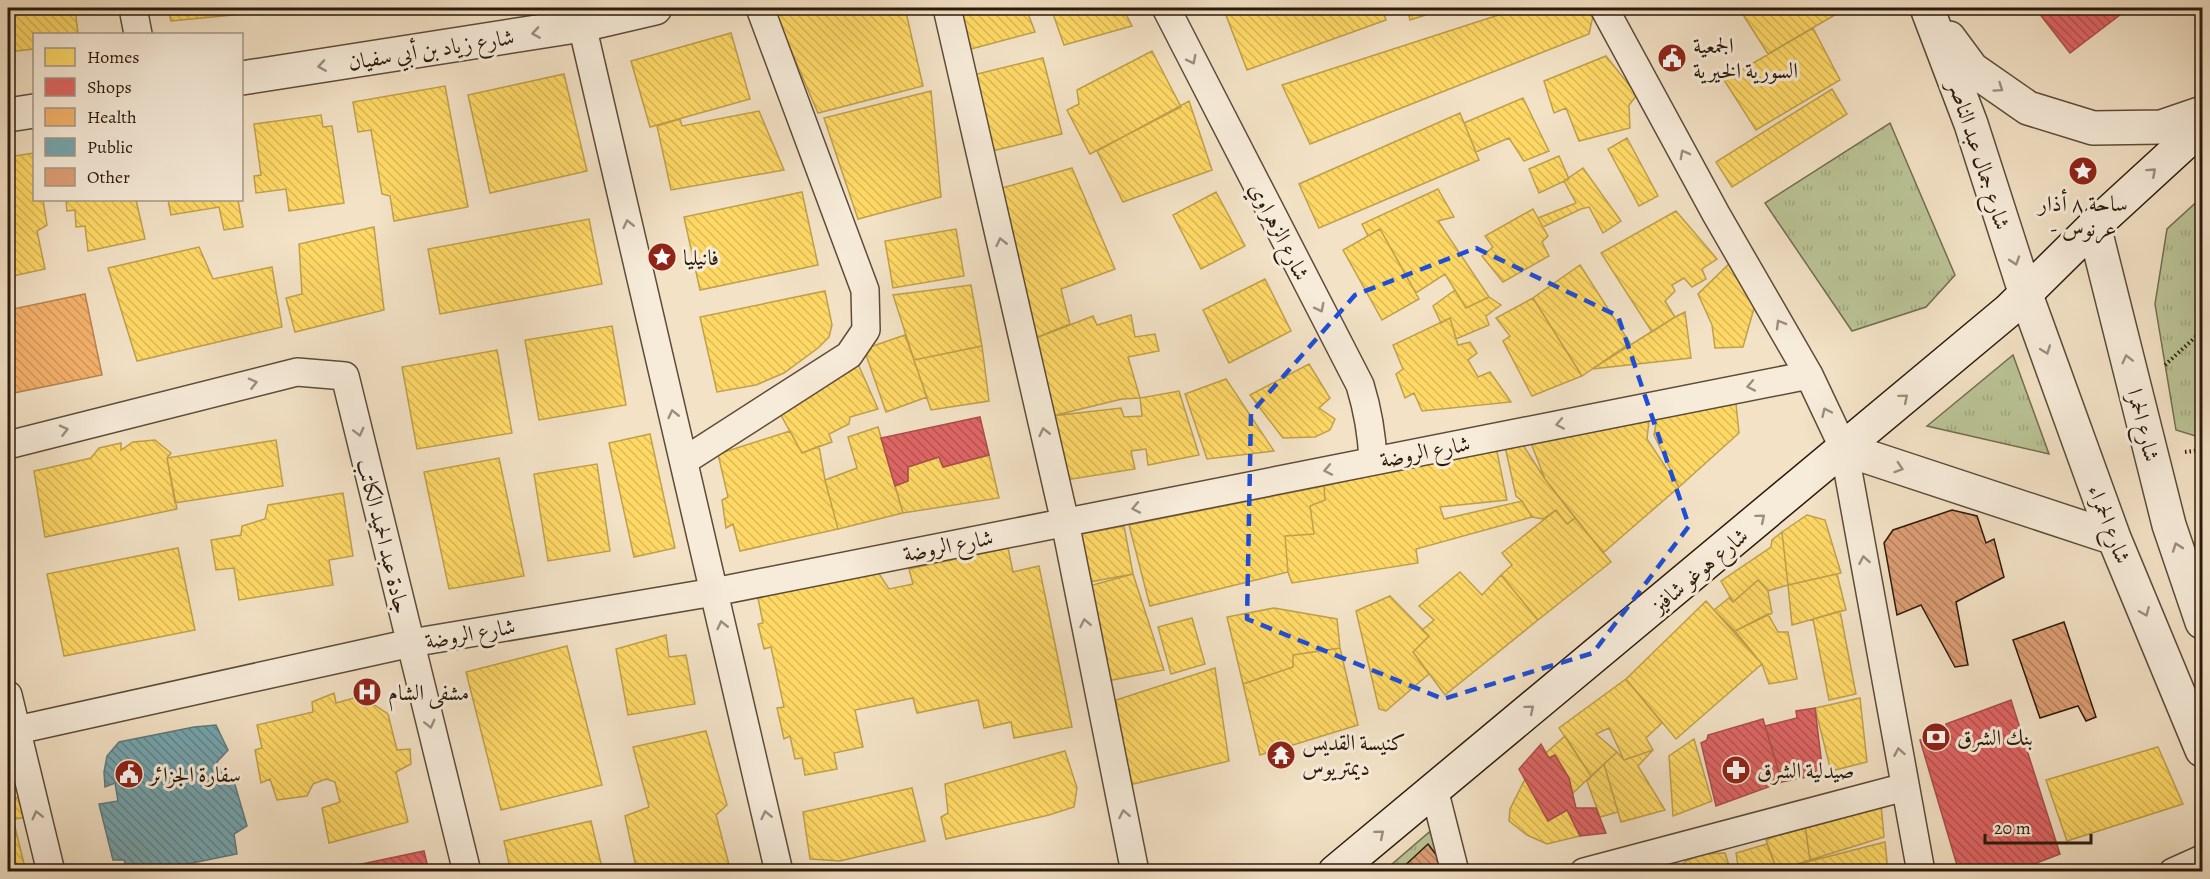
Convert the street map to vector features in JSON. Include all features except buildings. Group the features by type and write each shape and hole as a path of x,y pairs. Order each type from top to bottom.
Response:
{"street":[{"path":"134,8 138,33"},
{"name":"شارع زياد بن أبي سفيان","path":"243,78 582,25 655,8"},
{"path":"684,461 849,356 866,330 865,290 760,8"},
{"path":"947,8 1065,522 1136,872"},
{"name":"شارع الزهراوي","path":"1166,8 1360,385 1371,433 1374,461"},
{"path":"1604,8 1716,214 1809,375 1844,449 1921,872"},
{"name":"شارع جمال عبد الناصر","path":"1929,11 1972,69 2028,108 2093,128 2161,128 2202,113"},
{"name":"شارع جمال عبد الناصر","path":"1929,11 1971,124 2026,295"},
{"path":"582,25 779,872"},
{"path":"8,115 33,111"},
{"name":"شارع هوغو شافيز","path":"1335,872 2026,295 2094,226 2202,126"},
{"name":"شارع الحمرا","path":"2094,226 2169,525 2202,622"},
{"name":"شارع الحمراء","path":"2026,295 2114,538 2202,750"},
{"name":"جادة عبد الحميد الكاتب","path":"8,445 297,372 345,376 466,872"},
{"name":"شارع الروضة","path":"12,731 411,644 714,592 1809,375"},
{"path":"1844,449 2114,538"},
{"path":"8,695 12,731 51,872"},
{"path":"1584,872 1905,787"},
{"path":"1434,789 1455,872"},
{"path":"2173,872 2202,860"}],"path":[{"path":"2165,365 2202,331"}],"highlighted area":[{"path":"1476,248 1618,316 1689,526 1593,653 1443,699 1247,619 1251,413 1355,295"}],"green space":[{"path":"1890,123 1955,275 1926,307 1852,331 1765,203"},
{"path":"2202,197 2202,438 2176,430 2155,304 2167,229"},
{"path":"2013,355 2049,454 1927,426"},
{"path":"1434,828 1444,871 1384,871"}],"place":[{"name":"الجمعية السورية الخيرية","path":"1672,58"},
{"name":"ساحة ٨ أذار - عرنوس","path":"2083,171"},
{"name":"فانيليا","path":"662,257"},
{"name":"مشفى الشام","path":"367,692"},
{"name":"بنك الشرق","path":"1936,737"},
{"name":"كنيسة القديس ديمتريوس","path":"1281,755"},
{"name":"صيدلية الشرق","path":"1736,770"},
{"name":"سفارة الجزائر","path":"129,774"}]}
